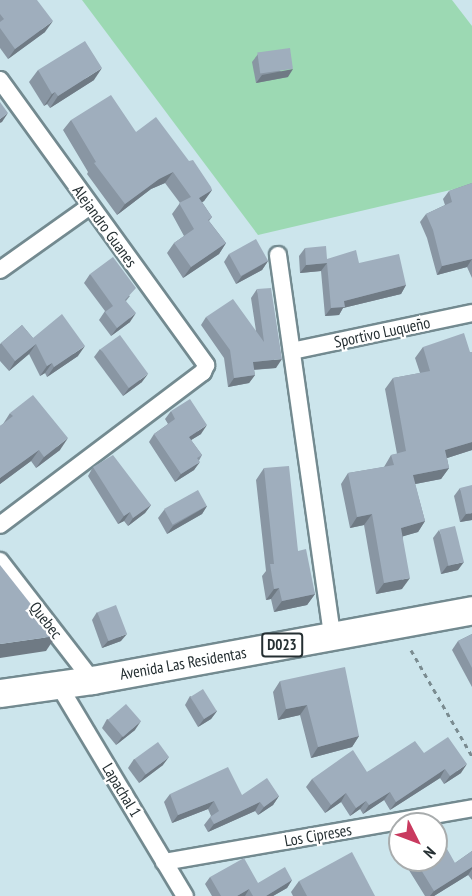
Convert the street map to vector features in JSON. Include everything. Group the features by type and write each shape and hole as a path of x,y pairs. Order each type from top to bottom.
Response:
{"main road":[{"name":"Avenida Las Residentas","path":"0,693 92,680 472,610"}],"street":[{"name":"Alejandro Guanes","path":"0,80 205,362 203,372 0,525"},
{"path":"0,270 90,206"},
{"path":"278,255 332,636"},
{"name":"Sportivo Luqueño","path":"292,351 472,314"},
{"name":"Quebec","path":"0,561 92,680"},
{"name":"Lapachal 1","path":"58,684 185,896"},
{"name":"Los Cipreses","path":"164,862 472,808"}],"path":[{"path":"411,650 472,756"}],"green space":[{"path":"82,0 452,0 472,26 472,185 258,235"}],"building":[{"path":"0,0 37,0 53,21 15,49 0,28 0,22 4,19 0,14"},
{"path":"85,41 102,68 58,96 55,92 52,94 38,70"},
{"path":"290,48 293,69 260,73 257,53"},
{"path":"111,95 136,132 156,117 189,161 193,160 211,187 212,190 199,198 212,217 208,220 226,243 191,267 174,243 194,229 179,203 191,197 173,172 159,179 125,204 94,163 96,162 71,120"},
{"path":"0,102 8,113 0,119"},
{"path":"472,183 472,259 442,266 433,230 426,214 452,202 449,191"},
{"path":"256,239 268,261 241,276 229,254"},
{"path":"326,246 327,259 356,250 359,263 399,254 406,285 344,301 345,307 331,308 327,263 306,265 305,248"},
{"path":"113,257 136,288 125,300 136,313 117,328 105,312 113,306 90,274"},
{"path":"271,288 282,359 253,362 255,375 234,378 230,350 206,317 233,299 264,342 257,289"},
{"path":"62,314 85,346 54,367 52,363 47,366 36,344 15,361 1,343 22,325 33,338"},
{"path":"464,333 470,352 472,352 472,442 445,450 449,468 413,475 425,521 401,528 410,578 384,583 372,514 357,517 348,473 394,465 391,455 406,451 393,378 430,371 423,347"},
{"path":"120,335 148,374 129,388 101,349"},
{"path":"33,395 68,438 44,457 39,450 0,478 0,426 13,416 10,413"},
{"path":"190,399 207,425 189,437 202,455 197,458 200,462 181,474 154,434 175,419 171,411"},
{"path":"113,455 151,505 133,518 130,512 124,516 93,467"},
{"path":"289,466 298,551 306,549 315,594 282,601 279,588 274,589 270,564 274,564 264,468"},
{"path":"472,485 472,513 466,514 460,488"},
{"path":"198,490 207,506 173,525 164,509"},
{"path":"455,526 464,562 448,566 439,530"},
{"path":"0,565 56,636 0,644"},
{"path":"116,605 127,634 108,641 97,612"},
{"path":"472,634 472,668 458,641"},
{"path":"345,667 359,736 318,747 307,705 286,709 280,681"},
{"path":"203,689 217,711 204,719 190,697"},
{"path":"126,704 141,721 123,737 108,720"},
{"path":"448,737 467,764 450,776 445,769 396,802 390,792 369,805 366,801 356,808 346,793 331,805 312,779 353,750 367,772 415,741 424,753"},
{"path":"158,742 169,757 146,774 135,759"},
{"path":"228,767 242,795 267,778 279,796 264,807 260,802 214,824 210,817 219,811 214,801 178,815 170,794"},
{"path":"448,851 455,863 472,851 472,867 434,891 422,872 448,872"},
{"path":"352,852 375,896 307,896 299,881"},
{"path":"244,858 258,883 285,867 292,880 266,896 253,896 249,889 237,896 221,896 210,877"}]}
